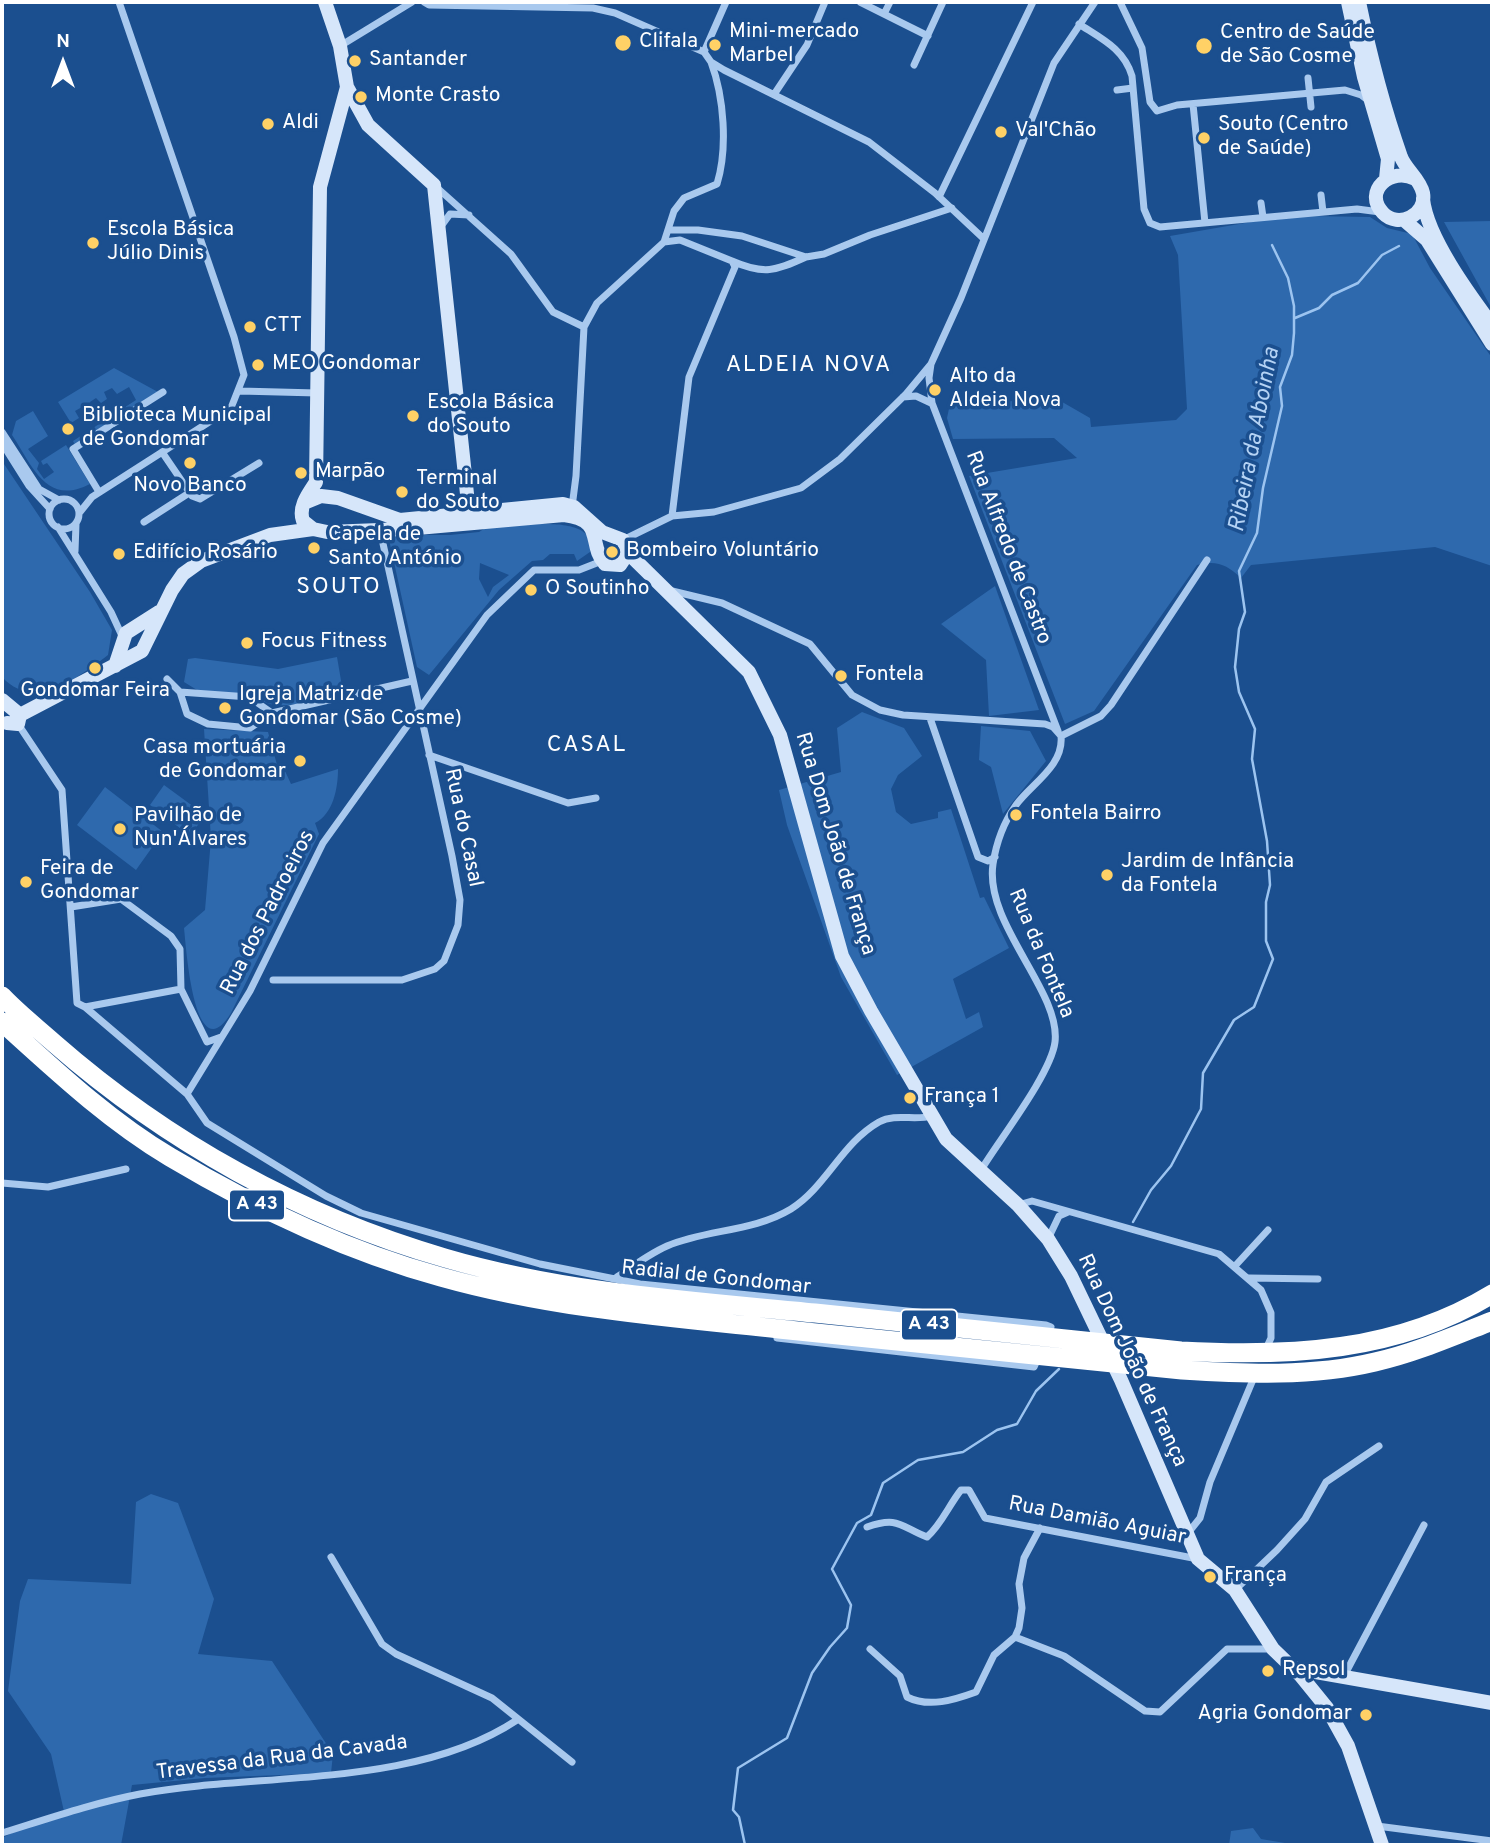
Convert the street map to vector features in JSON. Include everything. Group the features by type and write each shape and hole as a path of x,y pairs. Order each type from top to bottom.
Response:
{"highway":[{"name":"Radial de Gondomar","path":"2,996 102,1085 178,1139 264,1187 444,1268"},
{"name":"Radial de Gondomar","path":"2,1023 90,1100 167,1155 267,1209 346,1244 444,1268 653,1296 1181,1351 1294,1354 1415,1340 1492,1321"},
{"name":"Radial de Gondomar","path":"1415,1340 1492,1294"}],"main road":[{"path":"325,2 340,46 347,87 365,121 434,185 470,518"},
{"path":"1348,2 1361,65 1388,159 1386,178 1377,191 1377,199 1383,213 1389,218 1404,220 1427,240 1492,344"},
{"path":"1359,2 1388,121 1403,162 1415,179 1426,214 1447,255 1492,325"},
{"path":"270,536 288,523 316,482 320,187 347,87"},
{"path":"337,124 349,120 365,121"},
{"path":"1386,178 1400,174 1415,179"},
{"path":"1404,220 1417,213 1423,199"},
{"path":"302,506 321,496 338,498 400,520 470,518"},
{"path":"302,506 303,522 313,529"},
{"path":"568,510 620,549"},
{"path":"9,714 115,666 145,649 159,612 177,581 193,566 215,555 270,536 313,529 327,532 380,530 470,518 568,510 587,523 596,536 600,556"},
{"path":"600,556 602,541 620,549"},
{"name":"Rua Dom João de França","path":"600,556 610,566 620,549 667,589 750,672 780,735 842,956 932,1116 952,1146 1018,1205 1048,1239 1071,1276 1121,1380 1198,1559 1235,1590 1273,1649 1312,1689 1340,1731 1382,1845"},
{"path":"115,666 128,635 159,612"},
{"path":"128,635 142,630 148,640"},
{"path":"128,635 127,650 139,653"},
{"path":"1291,1668 1492,1703"}],"street":[{"path":"2,432 39,489 59,499 71,500 99,492 231,408 240,391 244,375 234,337 119,2"},
{"path":"340,46 412,2"},
{"path":"424,2 429,5 577,5 615,13 704,52 718,79 722,118 720,173 717,184 684,198 674,211 664,242 597,303 584,327 568,510"},
{"path":"704,52 726,2"},
{"path":"775,93 807,45 825,2"},
{"path":"860,2 928,36"},
{"path":"884,14 890,2"},
{"path":"914,65 943,2"},
{"path":"939,197 1033,2"},
{"path":"620,549 671,516 714,512 801,488 839,459 902,398 931,364 961,298 1054,63 1095,2"},
{"path":"1120,2 1142,48 1152,107 1166,110 1177,105 1345,90 1361,95 1371,103"},
{"path":"1079,24 1122,54 1130,68 1146,218 1160,227 1357,209 1383,213"},
{"path":"711,62 869,142 939,197 984,239"},
{"path":"1345,90 1358,79 1361,65"},
{"path":"1308,78 1311,107"},
{"path":"1117,90 1133,88"},
{"path":"1193,104 1205,222"},
{"path":"434,185 511,254 554,312 584,327"},
{"path":"1357,209 1369,202 1377,191"},
{"path":"1321,195 1323,212"},
{"path":"1261,203 1263,217"},
{"path":"664,242 680,240 755,271 777,271 806,257 824,254 870,235 952,208"},
{"path":"440,234 443,220 450,215 470,215"},
{"path":"669,230 698,230 742,236 806,257"},
{"path":"671,516 688,377 735,267 732,261"},
{"name":"Rua Alfredo de Castro","path":"931,364 929,378 932,403 1061,736"},
{"path":"240,391 317,393"},
{"path":"99,492 73,449 163,392"},
{"path":"902,398 916,396 932,403"},
{"path":"2,443 29,486 50,509"},
{"path":"162,452 189,493 200,499 259,463"},
{"path":"144,522 189,493"},
{"path":"75,551 76,523 80,512 92,496"},
{"path":"59,499 50,509 50,518 75,551 111,612 128,635"},
{"path":"71,500 80,512"},
{"path":"58,527 68,528 76,523"},
{"name":"Rua do Casal","path":"273,980 402,980 435,969 444,961 458,925 460,900 380,530"},
{"name":"Rua dos Padroeiros","path":"187,1094 250,991 323,843 486,615 534,570 579,570 600,556"},
{"path":"667,589 722,603 810,644 852,695 864,704 904,715 1054,727 1061,736 1101,716 1111,705 1207,560"},
{"path":"111,612 128,635"},
{"path":"166,679 180,692 187,714 208,724 250,728 272,713 412,681"},
{"path":"180,692 248,697 272,713"},
{"path":"1033,724 1044,718 1048,706"},
{"path":"9,714 62,790 77,1003 187,1094 207,1123 361,1213 540,1264 617,1277 640,1284 1051,1328 1034,1367 610,1320 556,1312 560,1268"},
{"path":"930,718 978,857 988,862 995,857"},
{"name":"Rua da Fontela","path":"980,1171 1039,1078 1055,1043 1051,1016 996,900 992,886 995,857 1006,824 1030,789 1046,776 1061,736"},
{"path":"429,755 568,803 596,798"},
{"path":"71,907 121,900 171,936 180,949 181,989 207,1042 221,1036"},
{"path":"85,1007 181,989"},
{"path":"610,1320 617,1277 668,1245 739,1229 791,1209 811,1192 857,1140 879,1122 892,1117 932,1116"},
{"path":"2,1183 48,1186 126,1169"},
{"path":"1018,1205 1032,1201 1219,1254 1261,1290 1271,1312 1271,1338 1210,1482 1200,1518 1187,1534"},
{"path":"1048,1239 1059,1216 1069,1211"},
{"path":"1235,1266 1268,1230"},
{"path":"1249,1278 1318,1279"},
{"path":"1235,1590 1305,1519 1326,1482 1379,1446"},
{"name":"Rua Damião Aguiar","path":"867,1527 887,1520 901,1523 927,1537 936,1530 946,1509 961,1490 969,1490 985,1518 1198,1559"},
{"path":"1343,1678 1424,1525"},
{"path":"870,1649 887,1668 900,1676 907,1698 917,1702 943,1702 976,1692 994,1655 1015,1637 1022,1608 1019,1584 1024,1558 1040,1528"},
{"path":"331,1557 382,1644 396,1654 492,1698 572,1762"},
{"path":"1015,1637 1064,1656 1145,1710 1160,1712 1227,1649 1273,1649"},
{"name":"Travessa da Rua da Cavada","path":"2,1833 141,1794 325,1775 414,1761 496,1734 517,1720"},
{"path":"1377,1826 1492,1841"}],"shaded area":[{"path":"1310,216 1370,217 1387,228 1412,234 1430,268 1492,358 1492,566 1435,547 1251,565 1241,578 1221,565 1197,565 1094,711 1065,724 969,476 1077,458 1054,438 953,439 947,418 950,404 1057,399 1090,418 1091,427 1176,420 1187,409 1178,255 1170,236 1268,219"},
{"path":"1492,221 1492,309 1444,222"},
{"path":"114,368 158,392 75,445 73,441 136,400 129,387 117,394 112,388 104,392 107,399 101,403 96,398 90,402 93,409 87,412 82,407 75,411 79,418 71,423 58,402"},
{"path":"33,411 48,436 28,449 39,463 37,469 44,479 54,472 47,463 43,465 41,461 66,445 90,484 75,490 62,490 51,487 34,470 12,435 16,421"},
{"path":"2,461 90,592 112,630 108,655 70,681 42,691 15,687 2,677"},
{"path":"557,524 574,528 587,536 590,552 577,561 574,554 550,554 543,560 532,561 499,590 429,675 417,667 388,535 450,535 479,532 487,527","holes":["480,563 509,575 493,587 488,597 479,579"]},
{"path":"995,586 1039,710 989,716 986,660 941,624"},
{"path":"337,657 343,692 299,704 275,705 258,697 197,690 184,682 188,659 278,669"},
{"path":"862,712 904,728 922,756 898,775 891,789 896,812 911,824 938,818 938,812 951,809 980,898 984,897 1009,948 953,979 966,1019 979,1012 983,1027 897,1075 841,977 787,825 779,790 841,772 837,728"},
{"path":"981,726 1030,731 1046,761 1003,814 991,767 979,760"},
{"path":"204,729 268,732 279,772 285,771 291,784 338,769 333,800 326,814 315,823 319,834 231,1013 218,1027 208,1027 200,1017 190,978 184,928 205,910 211,839"},
{"path":"164,785 205,815 190,836 150,805"},
{"name":"Pavilhão de Nun'Álvares","path":"105,787 163,832 136,870 77,825"},
{"path":"151,1494 178,1503 214,1599 198,1654 272,1661 333,1754 331,1773 205,1778 132,1785 121,1845 2,1845 2,1838 22,1828 65,1816 51,1754 8,1691 20,1601 28,1579 131,1584 136,1502"},
{"path":"1253,1828 1261,1839 1297,1845 1229,1845 1231,1831"}],"waterway":[{"name":"Ribeira da Aboinha","path":"1133,1222 1151,1190 1171,1166 1201,1109 1203,1073 1234,1020 1254,1007 1273,959 1266,941 1266,902 1270,885 1267,841 1252,759 1255,729 1239,692 1235,667 1239,629 1245,612 1239,571 1257,533 1263,488 1282,406 1280,387 1292,355 1294,333 1294,306 1288,278 1272,245"},
{"path":"1295,318 1319,308 1332,295 1358,283 1382,255 1399,246"},
{"name":"Ribeira da Aboinha","path":"745,1845 739,1817 733,1810 738,1768 787,1738 812,1673 847,1628 851,1605 832,1569 857,1523 871,1515 883,1483 918,1460 963,1452 997,1430 1017,1424 1036,1391 1059,1369"}],"place":[{"name":"Clifala","path":"623,43"},
{"name":"Mini-mercado Marbel","path":"715,45"},
{"name":"Centro de Saúde de São Cosme","path":"1204,46"},
{"name":"Santander","path":"355,61"},
{"name":"Monte Crasto","path":"361,97"},
{"name":"Aldi","path":"268,124"},
{"name":"Val'Chão","path":"1001,132"},
{"name":"Souto (Centro de Saúde)","path":"1204,138"},
{"name":"Escola Básica Júlio Dinis","path":"93,243"},
{"name":"CTT","path":"250,327"},
{"name":"MEO Gondomar","path":"258,365"},
{"name":"Alto da Aldeia Nova","path":"935,390"},
{"name":"Escola Básica do Souto","path":"413,416"},
{"name":"Biblioteca Municipal de Gondomar","path":"68,429"},
{"name":"Novo Banco","path":"190,463"},
{"name":"Marpão","path":"301,473"},
{"name":"Terminal do Souto","path":"402,492"},
{"name":"Capela de Santo António","path":"314,548"},
{"name":"Bombeiro Voluntário","path":"612,552"},
{"name":"Edifício Rosário","path":"119,554"},
{"name":"O Soutinho","path":"531,590"},
{"name":"Focus Fitness","path":"247,643"},
{"name":"Gondomar Feira","path":"95,668"},
{"name":"Fontela","path":"841,676"},
{"name":"Igreja Matriz de Gondomar (São Cosme)","path":"225,708"},
{"name":"Casa mortuária de Gondomar","path":"300,761"},
{"name":"Fontela Bairro","path":"1016,815"},
{"name":"Pavilhão de Nun'Álvares","path":"120,829"},
{"name":"Jardim de Infância da Fontela","path":"1107,875"},
{"name":"Feira de Gondomar","path":"26,882"},
{"name":"França 1","path":"910,1098"},
{"name":"França","path":"1210,1577"},
{"name":"Repsol","path":"1268,1671"},
{"name":"Agria Gondomar","path":"1366,1715"}],"district":[{"name":"ALDEIA NOVA","path":"809,366"},
{"name":"SOUTO","path":"339,588"},
{"name":"CASAL","path":"587,746"}]}
